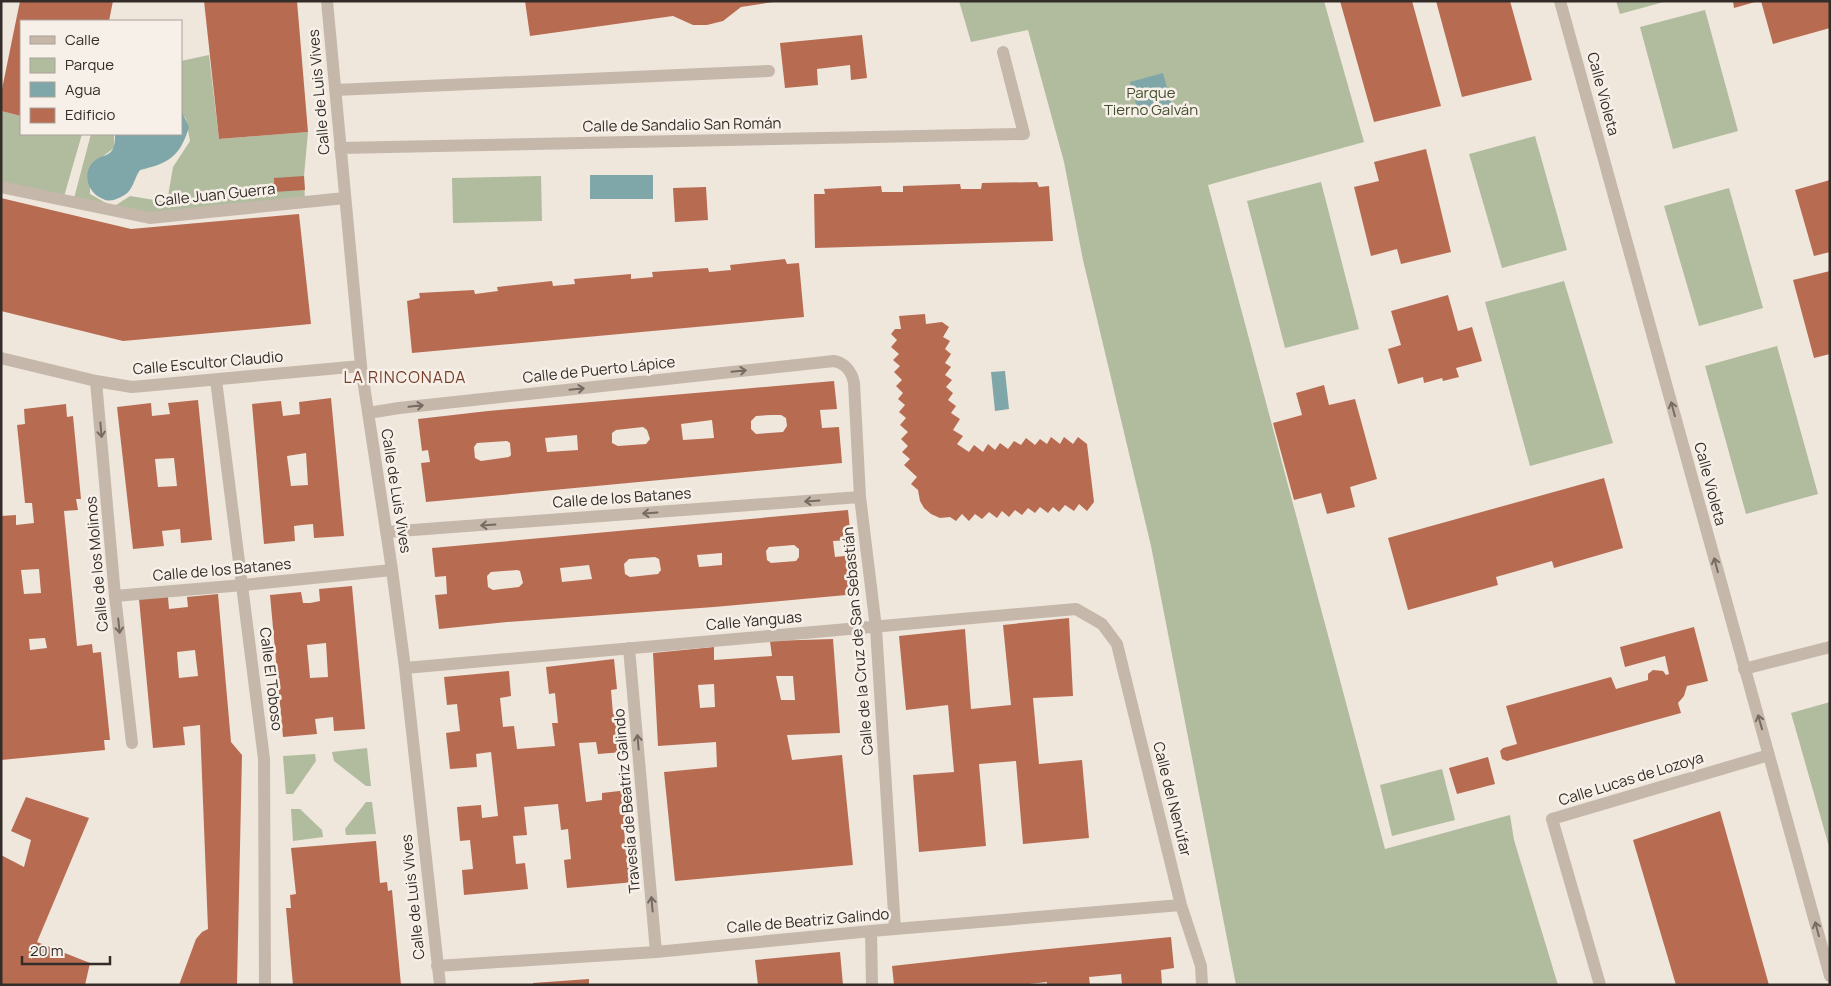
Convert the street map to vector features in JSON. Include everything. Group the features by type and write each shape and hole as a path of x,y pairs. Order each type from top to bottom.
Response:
{"street":[{"name":"Calle de Luis Vives","path":"327,1 361,366 405,668 440,985"},
{"name":"Calle Violeta","path":"1560,1 1830,976"},
{"name":"Calle de Sandalio San Román","path":"340,148 1024,134 1004,52"},
{"path":"335,90 769,71"},
{"name":"Calle Juan Guerra","path":"1,187 150,218 345,198"},
{"name":"Calle Escultor Claudio","path":"1,358 96,381 132,387 361,366"},
{"name":"Calle de Puerto Lápice","path":"368,413 408,407 834,361"},
{"name":"Calle de la Cruz de San Sebastián","path":"834,361 840,362 853,377 860,497 876,628 895,930"},
{"name":"Calle El Toboso","path":"216,380 264,758 264,985"},
{"name":"Calle de los Molinos","path":"96,381 115,596 132,743"},
{"name":"Calle de los Batanes","path":"386,532 860,497"},
{"name":"Calle de los Batanes","path":"115,596 392,570"},
{"name":"Calle Yanguas","path":"405,668 1076,609 1102,624"},
{"name":"Calle del Nenúfar","path":"1102,624 1117,644 1182,905 1201,966 1202,985"},
{"path":"1744,669 1830,647"},
{"name":"Travesía de Beatriz Galindo","path":"629,648 656,952"},
{"name":"Calle Lucas de Lozoya","path":"1600,985 1552,819 1769,754"},
{"name":"Calle de Beatriz Galindo","path":"437,966 656,952 1182,905"},
{"path":"871,932 872,985"}],"green space":[{"name":"Parque Tierno Galván","path":"959,1 1324,1 1364,142 1208,185 1385,849 1510,815 1514,840 1558,985 1236,985 1151,546 1083,260 1064,162 1028,30 971,42"},
{"path":"1616,1 1667,1 1620,14"},
{"path":"1705,10 1738,131 1673,149 1640,27"},
{"path":"209,55 219,139 308,132 304,176 305,202 165,220 73,202 91,135 114,135 114,148 90,166 90,194 113,207 130,196 167,202 173,167 190,141 186,119 182,113 182,61"},
{"path":"1,111 20,116 20,135 82,135 63,200 1,187"},
{"path":"1535,136 1567,250 1502,268 1469,154"},
{"path":"541,176 542,221 453,223 452,178"},
{"path":"1321,182 1359,329 1285,348 1247,201"},
{"path":"1729,188 1763,308 1699,326 1664,206"},
{"path":"1564,281 1613,443 1530,466 1485,302"},
{"path":"1777,346 1818,494 1746,514 1705,366"},
{"path":"1830,702 1830,850 1791,713"},
{"path":"367,748 371,786 366,786 334,761 332,752"},
{"path":"315,754 316,761 293,794 286,794 283,756"},
{"path":"1442,769 1455,820 1392,836 1380,785"},
{"path":"366,802 372,802 376,834 346,835 345,829"},
{"path":"291,809 300,809 322,830 323,837 293,841"}],"water":[{"path":"1163,73 1172,106 1139,115 1130,82"},
{"path":"182,112 189,127 182,145 172,157 159,164 140,170 133,185 125,195 112,200 105,200 93,192 89,186 87,174 92,163 108,154 114,145 115,135 182,135"},
{"path":"590,175 653,175 653,199 590,199"},
{"path":"1005,371 1009,409 995,411 991,372"}],"building":[{"path":"20,1 113,1 109,20 20,20 20,116 1,111 1,94"},
{"path":"204,1 297,1 308,132 219,139"},
{"path":"525,1 773,2 741,7 723,21 707,25 693,25 673,16 530,36"},
{"path":"1340,1 1412,1 1441,106 1374,122"},
{"path":"1436,1 1510,1 1532,80 1462,97"},
{"path":"1733,1 1755,1 1755,2 1734,8"},
{"path":"1761,1 1830,1 1830,28 1773,44"},
{"path":"862,35 867,78 851,80 850,65 817,69 818,85 785,88 780,43"},
{"path":"1426,149 1451,252 1401,264 1397,249 1371,256 1354,187 1379,181 1374,162"},
{"path":"304,176 305,190 274,192 274,178"},
{"path":"1830,180 1830,252 1814,256 1795,190"},
{"path":"1037,182 1039,187 1049,186 1053,241 815,248 814,194 825,194 824,189 881,186 882,192 903,192 903,186 960,184 961,189 981,189 982,183"},
{"path":"706,187 708,220 675,222 673,188"},
{"path":"1,198 131,229 299,214 311,324 123,341 1,311"},
{"path":"785,259 787,264 799,263 804,317 412,353 407,301 420,298 419,293 474,290 475,294 498,291 497,287 552,281 553,286 575,284 574,279 631,274 631,279 653,277 652,272 708,268 709,272 731,270 730,265"},
{"path":"1830,271 1830,354 1814,358 1793,280"},
{"path":"1448,295 1458,331 1472,327 1482,361 1456,368 1459,377 1443,381 1442,378 1424,383 1423,377 1398,384 1388,349 1401,345 1391,311"},
{"path":"925,314 926,324 942,322 949,327 943,337 950,341 945,349 951,354 945,363 951,367 945,375 952,380 946,387 953,393 948,400 956,406 951,413 960,419 953,430 963,436 957,444 969,452 974,445 983,452 988,444 995,450 1000,443 1008,449 1014,441 1021,445 1026,438 1035,445 1040,439 1047,444 1051,437 1060,444 1064,437 1073,444 1078,437 1087,444 1094,502 1087,511 1079,504 1074,511 1065,505 1059,512 1053,507 1048,513 1040,507 1035,513 1028,508 1022,515 1015,510 1009,517 1002,511 997,518 989,512 982,519 975,514 969,521 962,514 956,521 950,517 940,518 924,508 920,501 918,490 911,484 917,477 904,465 910,459 902,452 908,446 901,439 908,432 900,425 906,418 899,412 905,405 898,399 903,393 896,386 902,380 894,372 900,366 893,360 899,354 891,347 897,340 891,334 895,329 901,329 899,316"},
{"path":"834,381 837,409 820,410 822,428 839,427 842,463 426,502 421,463 430,462 428,450 422,451 418,419 488,411","holes":["781,415 786,418 787,426 783,432 756,434 751,429 751,421 756,416","712,420 714,438 683,440 681,424","643,427 647,430 650,439 646,444 618,446 612,443 612,433 616,430","577,435 578,450 547,452 545,438","507,441 510,443 511,455 509,457 481,461 475,458 474,447 477,443"]},
{"path":"1324,385 1329,405 1355,399 1377,479 1350,487 1355,507 1327,514 1321,493 1294,500 1273,423 1302,415 1296,393"},
{"path":"331,398 344,536 314,538 313,524 302,525 294,526 295,541 264,544 252,404 281,401 283,416 300,414 299,402","holes":["306,453 308,485 291,486 287,456"]},
{"path":"198,400 212,540 181,543 180,529 162,531 164,546 133,549 117,407 151,403 152,416 170,414 168,403","holes":["174,458 177,486 158,487 155,459"]},
{"path":"66,404 67,417 73,416 81,499 76,499 78,510 64,511 77,646 92,644 93,653 101,652 110,740 104,740 105,750 1,760 1,516 16,515 16,525 34,523 32,503 25,503 17,425 25,424 24,409","holes":["39,569 41,593 24,594 21,570","45,638 47,648 30,650 29,639"]},
{"path":"1604,478 1623,548 1554,568 1552,561 1496,577 1498,585 1408,610 1388,538"},
{"path":"848,510 851,540 833,541 835,557 853,555 857,594 439,629 435,595 447,594 446,576 435,577 432,548","holes":["794,545 799,549 799,557 796,561 771,563 767,560 766,551 769,547","722,553 722,565 699,567 697,555","655,557 659,559 661,570 658,574 630,577 625,574 624,564 629,559","589,565 592,579 562,582 560,568","517,570 520,571 523,583 519,587 493,590 488,587 487,576 491,572"]},
{"path":"352,586 365,729 334,731 333,717 315,719 317,734 283,737 270,595 301,592 303,603 310,603 320,601 319,589","holes":["326,643 328,677 310,678 307,645"]},
{"path":"218,594 231,742 242,755 237,985 179,985 196,939 202,932 208,929 200,725 183,727 185,745 153,748 139,599 168,597 169,609 188,607 187,597","holes":["195,650 198,676 179,678 177,652"]},
{"path":"1069,618 1073,696 1033,698 1039,764 1082,760 1089,838 1023,844 1016,761 979,764 986,846 919,852 913,775 954,772 948,705 906,710 899,636 965,629 971,709 1011,705 1003,625"},
{"path":"1694,627 1708,681 1687,686 1684,696 1678,703 1681,713 1507,761 1502,759 1500,751 1503,748 1517,744 1506,706 1611,677 1616,689 1648,680 1648,674 1653,670 1663,671 1666,675 1669,674 1665,656 1625,667 1620,647"},
{"path":"833,639 840,733 787,735 792,760 842,755 853,865 675,881 664,772 717,767 716,742 658,746 653,653 714,647 714,660 772,656 770,641","holes":["776,676 793,676 795,700 781,700","714,684 715,707 700,708 698,685"]},
{"path":"614,659 617,689 611,690 613,714 619,713 623,752 598,754 596,742 579,743 586,802 602,800 602,793 628,790 632,828 624,829 626,852 632,852 635,882 567,888 564,860 571,859 568,829 561,830 558,804 524,807 527,835 513,836 516,864 525,863 528,889 464,895 462,870 473,869 470,840 460,841 457,807 481,805 482,818 498,816 491,752 476,754 477,767 450,769 446,733 460,731 457,704 447,705 444,677 509,671 511,696 500,698 503,727 514,726 517,749 555,746 552,723 558,723 555,693 549,694 546,667"},
{"path":"1488,757 1495,784 1457,794 1449,768"},
{"path":"26,797 89,818 37,942 90,963 85,985 1,985 1,855 24,867 31,840 11,831"},
{"path":"1720,811 1769,985 1676,985 1633,840"},
{"path":"376,841 380,883 387,882 388,891 392,890 401,985 293,985 286,908 291,908 290,895 296,894 291,848"},
{"path":"1171,937 1174,968 1161,970 1162,985 1122,985 1121,974 1089,977 1090,985 1047,985 1047,982 1019,985 894,985 892,966"},
{"path":"840,952 843,985 758,985 755,960"},
{"path":"589,979 589,985 533,985 533,983"}],"district":[{"name":"LA RINCONADA","path":"405,377"}]}
